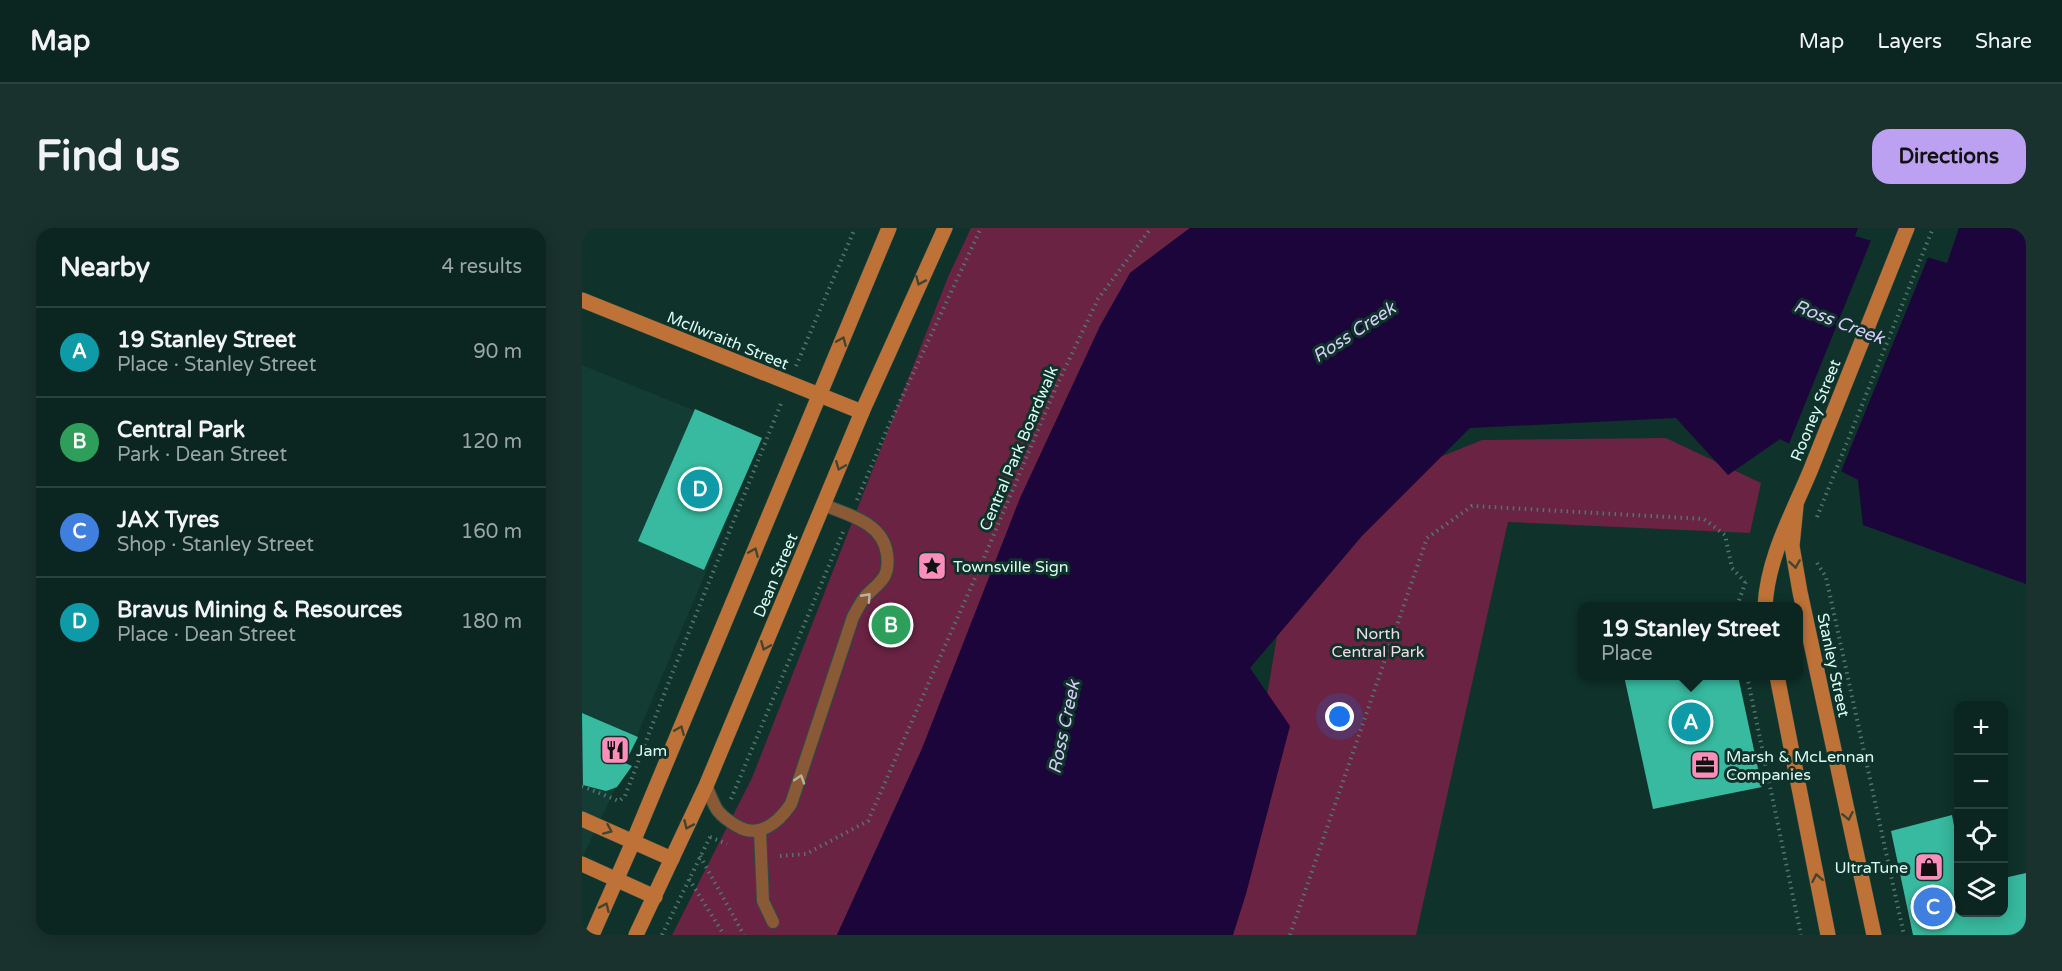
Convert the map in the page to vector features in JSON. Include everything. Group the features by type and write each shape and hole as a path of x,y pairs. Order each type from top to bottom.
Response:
{"main road":[{"name":"Dean Street","path":"592,935 889,228"},
{"name":"Dean Street","path":"636,935 706,786 862,412 945,228"},
{"name":"Rooney Street","path":"1796,506 1907,228"},
{"name":"McIlwraith Street","path":"582,300 862,412"},
{"path":"1766,602 1771,564 1796,506"},
{"name":"Stanley Street","path":"1796,506 1792,546 1800,602"},
{"name":"Stanley Street","path":"1803,620 1874,935"},
{"path":"1778,680 1828,935"},
{"path":"582,819 672,860"},
{"path":"582,864 655,897"}],"lane":[{"path":"706,786 723,817 741,828 760,831 778,820 791,804 853,618 865,597 879,584 887,570 885,542 878,532 871,525 824,505"},
{"path":"760,831 763,902 773,922"}],"path":[{"path":"582,786 619,801 625,796 789,384 855,228"},
{"name":"Central Park Boardwalk","path":"762,857 806,854 868,821 989,546 1056,386 1098,299 1151,228"},
{"path":"1818,514 1932,229"},
{"path":"1290,935 1427,538 1472,506 1704,519 1725,535 1732,568 1745,582 1738,602"},
{"path":"1818,564 1826,577 1904,935"},
{"path":"1749,680 1801,935"},
{"path":"662,935 700,856 723,817"},
{"path":"710,837 762,857"},
{"path":"700,856 744,935"},
{"path":"689,879 722,933"}],"shaded area":[{"path":"582,365 762,438 613,793 582,858"}],"green space":[{"path":"971,228 1190,228 1130,273 921,751 837,935 672,935 752,778 948,277"},
{"name":"North Central Park","path":"1666,438 1761,483 1750,533 1508,522 1416,935 1227,935 1284,594 1408,470 1482,440"}],"water":[{"name":"Ross Creek","path":"1190,228 1858,228 1855,236 1947,263 1959,228 2026,228 2026,584 1863,525 1858,480 1780,439 1728,475 1676,418 1470,428 1362,536 1250,668 1290,726 1233,935 837,935 921,751 1020,498 1100,326 1130,273"}],"pier":[{"path":"1872,238 1929,255 1840,474 1788,446"}],"building":[{"path":"695,409 762,438 704,570 638,541"},
{"path":"1625,680 1739,680 1762,787 1653,809"},
{"path":"582,713 638,737 625,763 632,766 617,787 606,791 583,785"},
{"path":"1952,815 1954,917 2008,917 2008,877 2026,873 2026,935 1913,935 1891,831"}],"place":[{"name":"Bravus Mining & Resources","path":"700,489"},
{"name":"Townsville Sign","path":"932,566"},
{"name":"Central Park","path":"891,625"},
{"name":"19 Stanley Street","path":"1691,722"},
{"name":"Jam","path":"615,750"},
{"name":"Marsh & McLennan Companies","path":"1705,765"},
{"name":"UltraTune","path":"1929,867"},
{"name":"JAX Tyres","path":"1933,907"}]}
